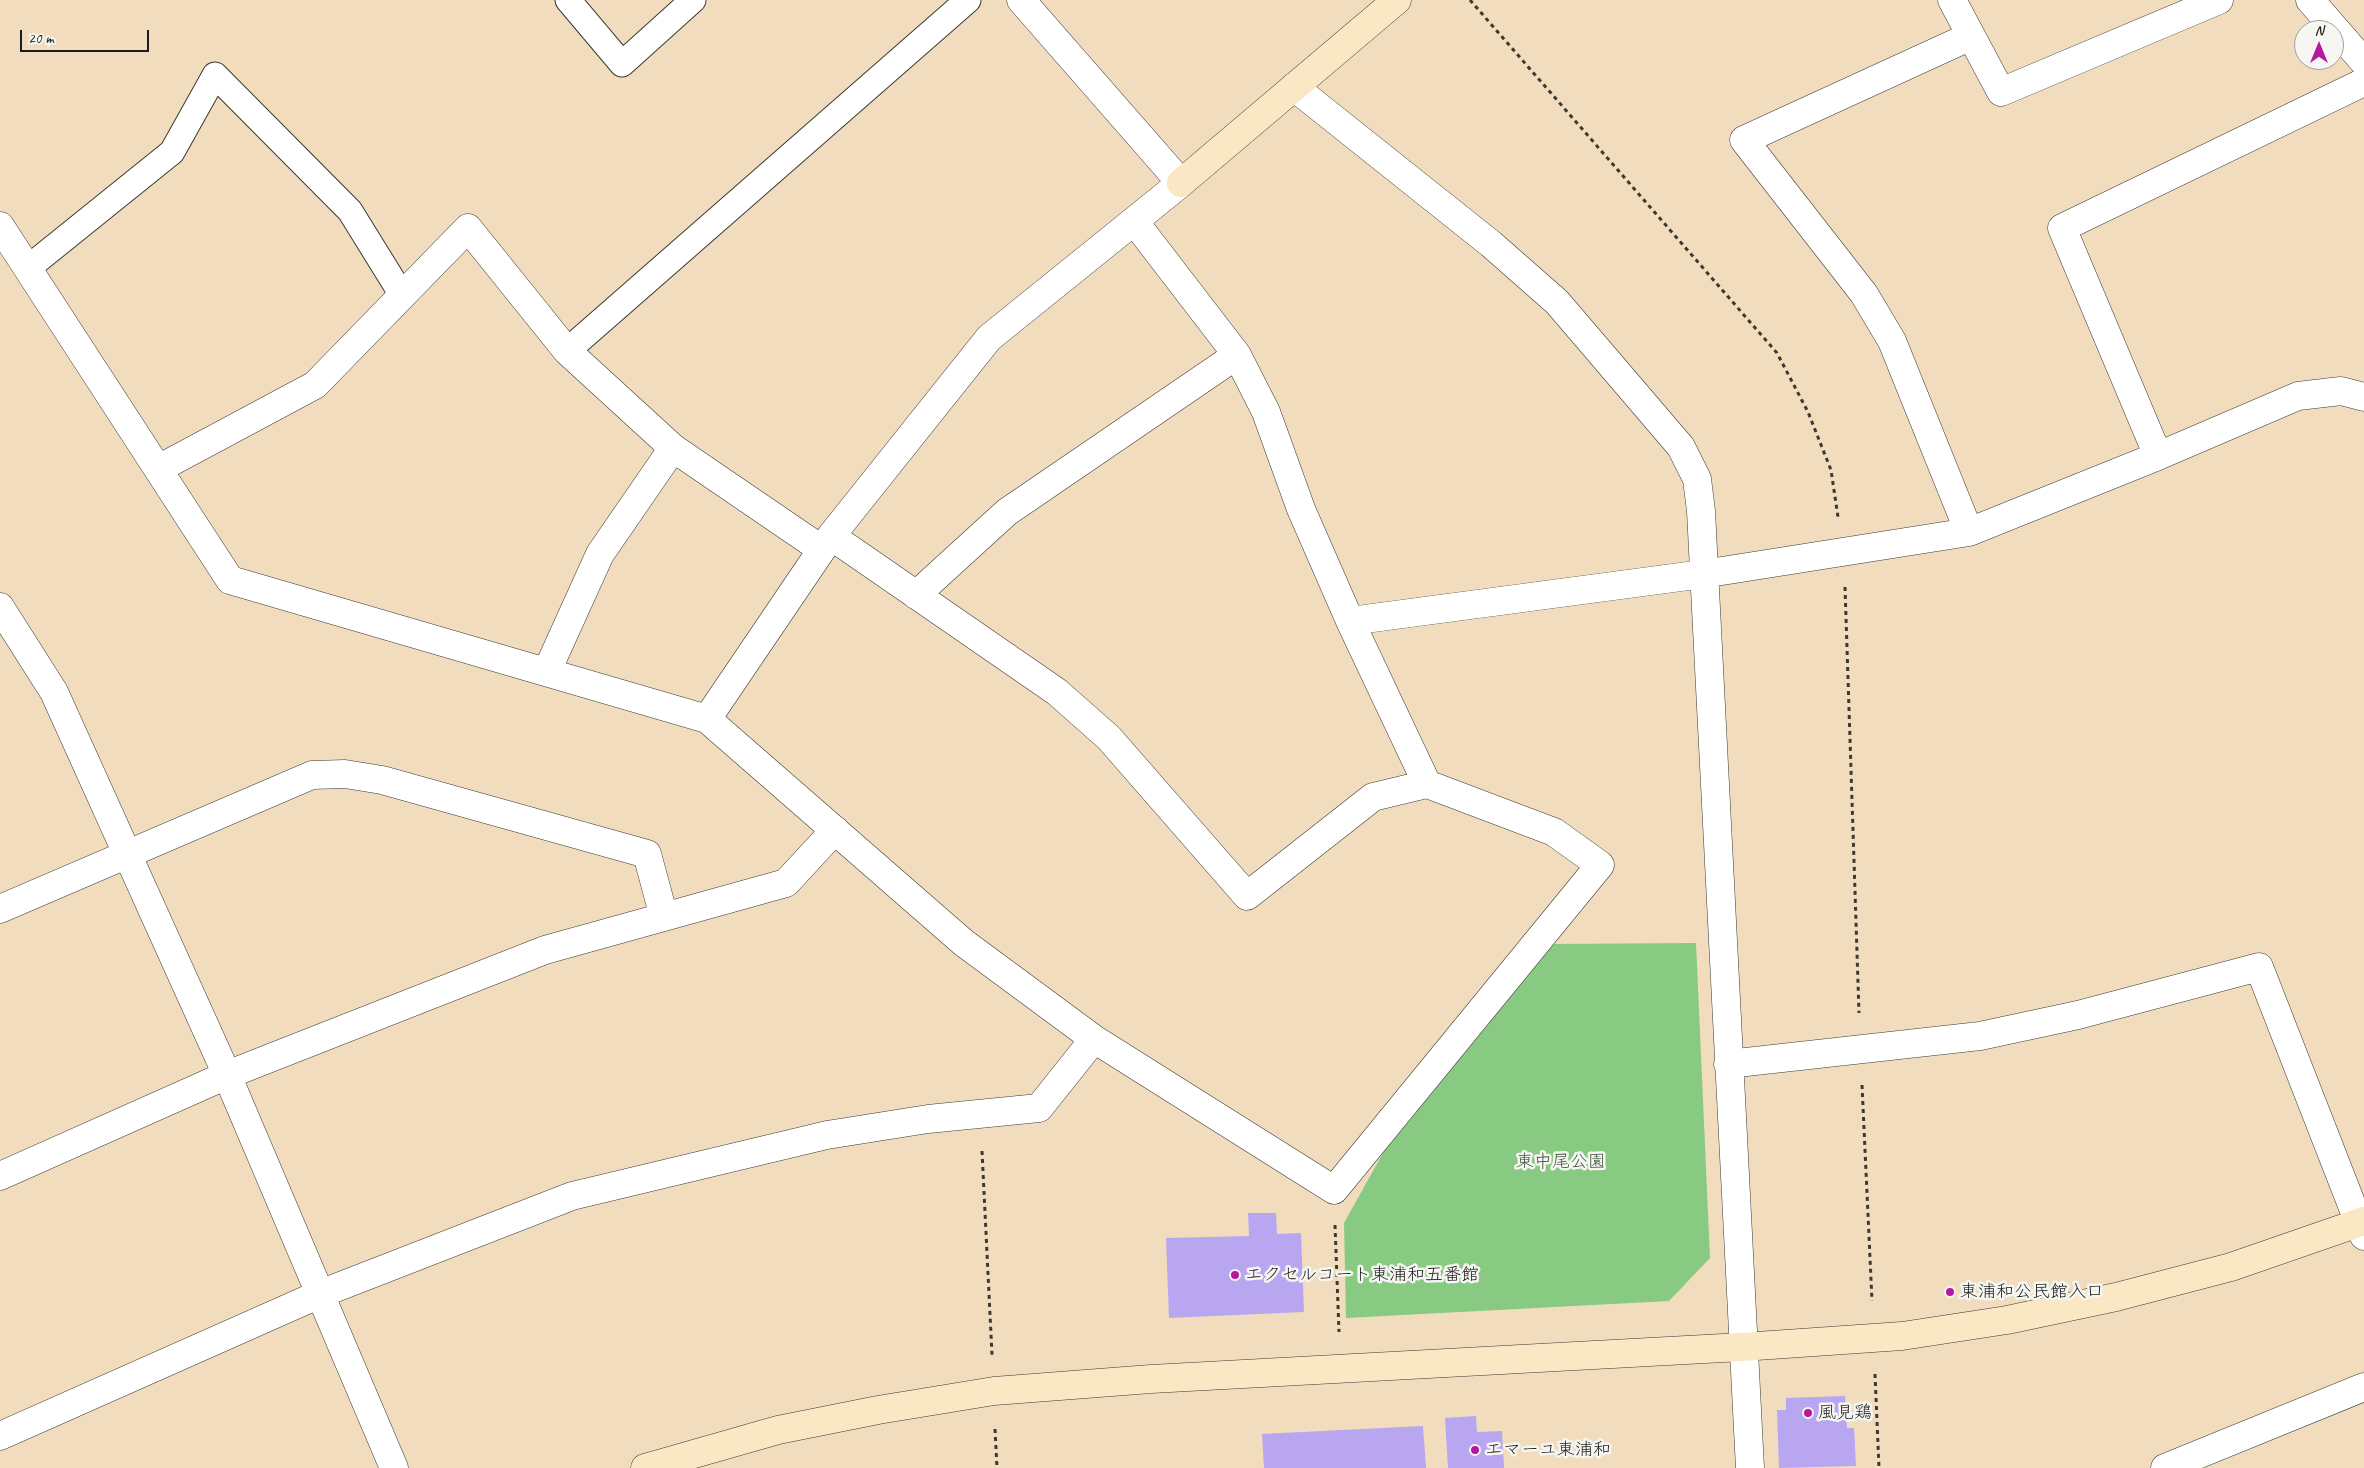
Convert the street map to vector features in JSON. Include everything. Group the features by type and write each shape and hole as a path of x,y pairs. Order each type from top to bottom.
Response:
{"street":[{"path":"1021,0 1181,183"},
{"path":"707,719 826,543 990,338 1181,183 1397,0"},
{"path":"1952,0 2001,92 2219,0"},
{"path":"2310,0 2364,62"},
{"path":"1969,532 1892,341 1864,294 1744,140 1971,36"},
{"path":"2158,456 2062,228 2364,82"},
{"path":"1294,87 1492,244 1557,302 1681,447 1697,479 1742,1347 1750,1468"},
{"path":"1134,221 1237,355 1266,412 1301,509 1350,621 1428,784"},
{"path":"0,226 230,580 707,719 964,942 1094,1039 1334,1190 1600,865 1554,832 1428,784 1373,797 1246,896 1109,738 1058,692 916,594 826,543 673,448 567,351 468,228 315,385 158,469"},
{"path":"916,594 1007,512 1237,355"},
{"path":"1350,621 1703,574 1969,532 2158,456 2298,396 2341,391 2364,397"},
{"path":"547,671 600,554 673,448"},
{"path":"0,607 54,692 227,1076 394,1468"},
{"path":"0,909 312,775 345,774 382,780 647,854 664,917"},
{"path":"0,1176 227,1076 545,950 786,883 835,830"},
{"path":"644,1468 778,1430 878,1410 994,1391 1340,1368 1742,1347 1874,1338 2008,1320 2116,1297 2231,1267 2362,1227 2259,967 2078,1015 1980,1036 1728,1064"},
{"path":"0,1436 320,1294 572,1196 827,1135 980,1113 1039,1108 1094,1039"},
{"path":"2165,1468 2364,1386"}],"lane":[{"path":"568,0 622,64 693,0"},
{"path":"567,351 968,0"},
{"path":"28,268 172,152 215,75 350,211 402,295"}],"path":[{"path":"1470,0 1777,353 1808,412 1831,470 1843,552 1859,1021"},
{"path":"1862,1081 1879,1468"},
{"path":"980,1113 998,1468"},
{"path":"1334,1190 1340,1368"}],"green space":[{"name":"東中尾公園","path":"1696,943 1710,1258 1669,1301 1346,1318 1344,1223 1383,1153 1554,944"}],"building":[{"name":"エクセルコート東浦和五番館","path":"1248,1213 1276,1213 1277,1234 1301,1233 1304,1312 1169,1318 1166,1238 1249,1236"},
{"path":"1845,1396 1847,1428 1854,1428 1856,1466 1779,1468 1777,1410 1786,1410 1786,1398"},
{"name":"エマーユ東浦和","path":"1476,1416 1477,1432 1502,1431 1504,1468 1448,1468 1445,1418"},
{"path":"1423,1426 1426,1468 1264,1468 1262,1434"}],"place":[{"name":"エクセルコート東浦和五番館","path":"1235,1275"},
{"name":"東浦和公民館入口","path":"1950,1292"},
{"name":"風見鶏","path":"1808,1413"},
{"name":"エマーユ東浦和","path":"1475,1450"}]}
